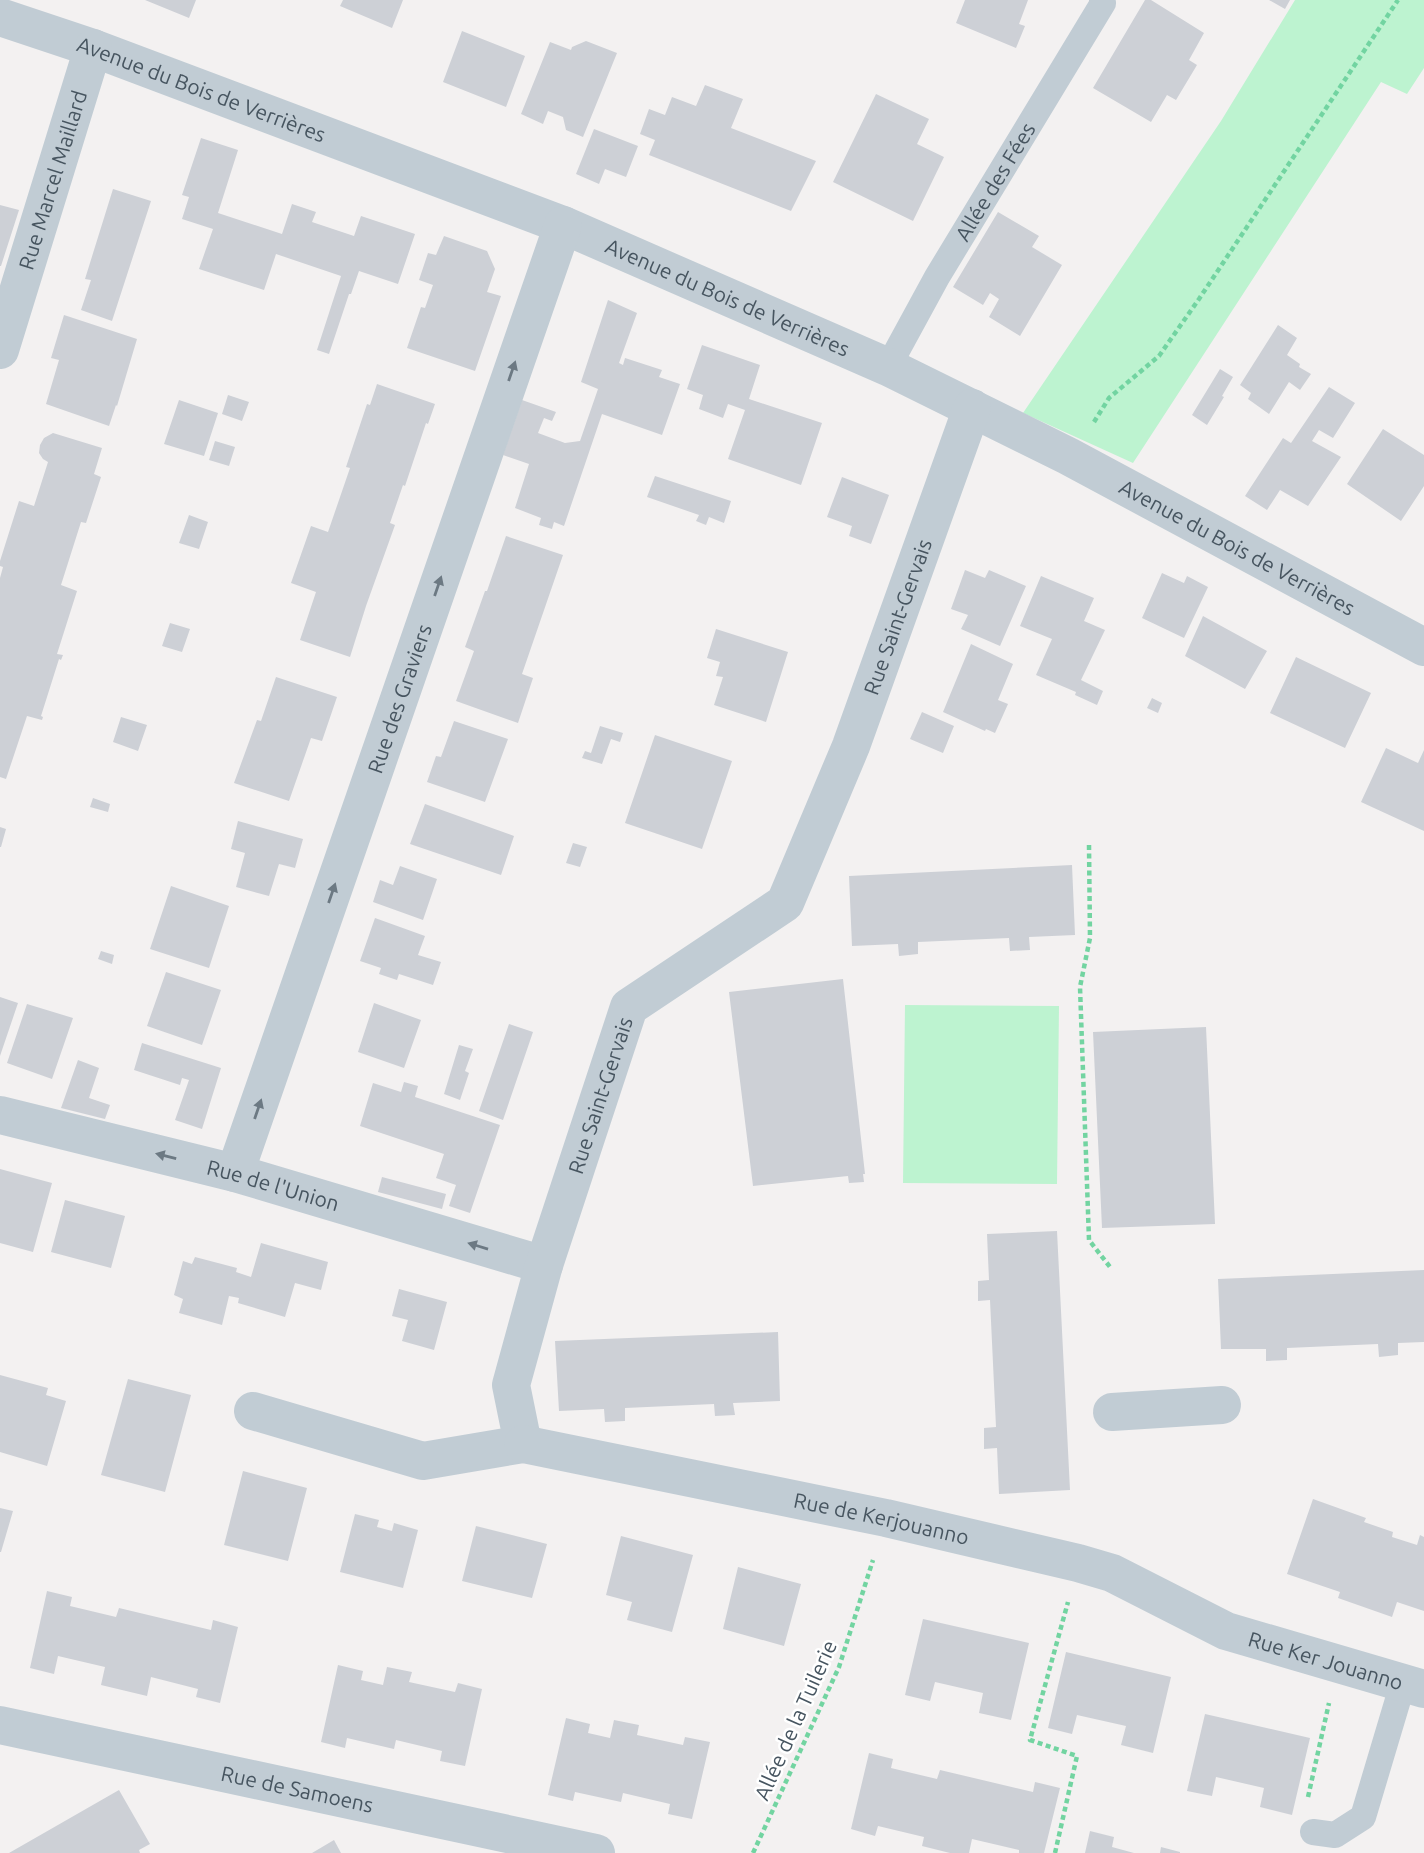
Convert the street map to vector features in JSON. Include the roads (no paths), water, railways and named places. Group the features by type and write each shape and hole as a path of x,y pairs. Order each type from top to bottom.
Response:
{"street":[{"name":"Avenue du Bois de Verrières","path":"0,17 93,48 563,225 888,367 1068,456 1424,647"},
{"name":"Rue Marcel Maillard","path":"0,349 93,48"},
{"name":"Rue des Graviers","path":"235,1173 563,225"},
{"name":"Rue Saint-Gervais","path":"523,1444 510,1385 544,1265 629,1007 785,903 851,746 972,408"},
{"name":"Rue de l'Union","path":"0,1115 235,1173 544,1265"},
{"path":"1112,1412 1222,1405"},
{"path":"253,1411 423,1461 523,1444"},
{"name":"Rue de Kerjouanno","path":"523,1444 886,1518 1078,1563 1112,1573 1226,1631"},
{"name":"Rue Ker Jouanno","path":"1226,1631 1413,1686"},
{"name":"Rue de Samoens","path":"0,1725 596,1853"}],"lane":[{"name":"Allée des Fées","path":"888,367 937,277 1102,0"},
{"path":"1309,1820 1335,1835 1363,1817 1413,1686"}]}
